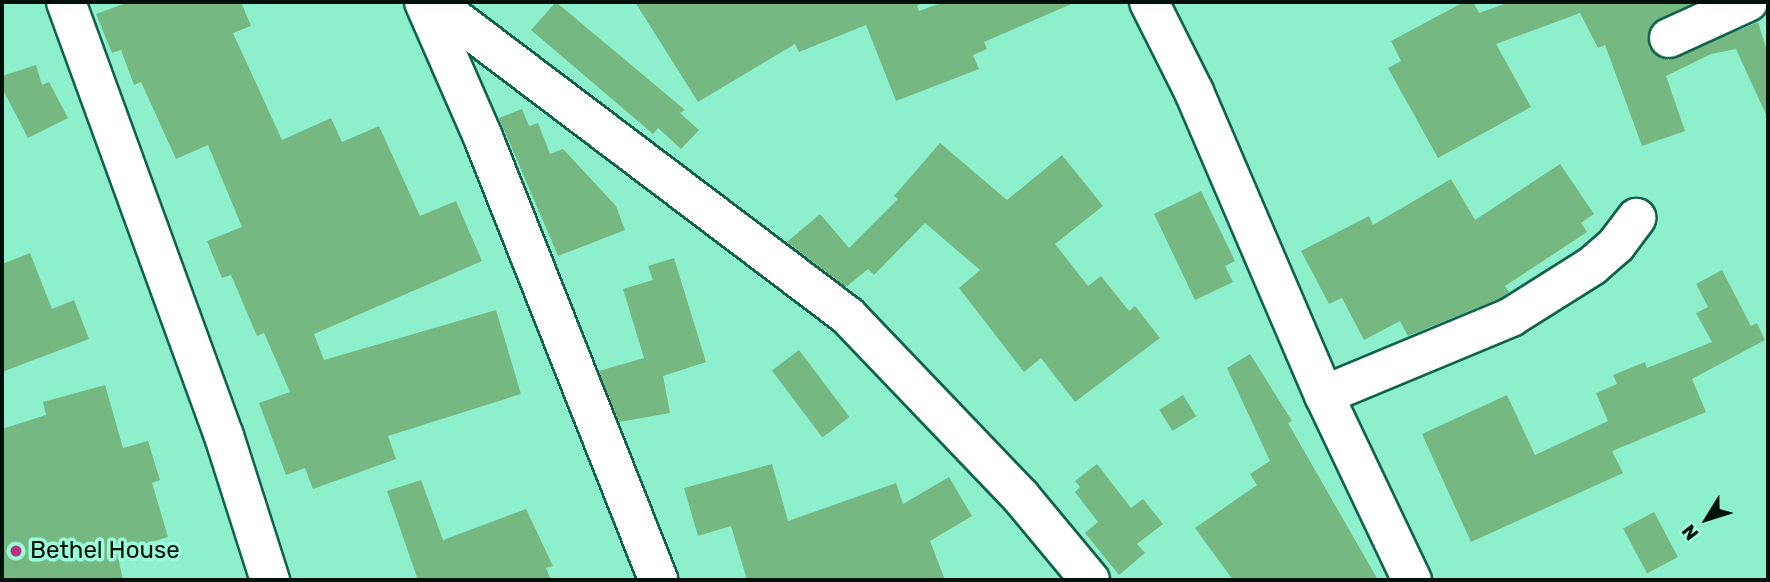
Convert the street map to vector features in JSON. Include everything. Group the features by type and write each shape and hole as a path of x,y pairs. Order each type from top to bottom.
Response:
{"street":[{"path":"66,2 224,436 270,580"},
{"path":"424,2 483,137 658,580"},
{"path":"433,2 848,316 1021,497 1090,580"},
{"path":"1149,2 1194,92 1324,395 1412,580"},
{"path":"1669,38 1748,2"},
{"path":"1324,395 1511,317 1592,266 1616,245 1636,218"}],"building":[{"path":"129,2 241,2 251,26 233,33 282,140 331,118 342,142 379,126 420,216 456,201 482,261 314,334 324,360 496,310 521,394 388,436 396,459 313,489 305,468 286,475 259,403 290,392 264,333 257,336 231,275 222,278 207,241 242,227 208,145 176,159 141,82 134,85 121,50 112,53 96,14"},
{"path":"556,2 685,110 680,113 699,130 681,149 658,128 653,134 531,30"},
{"path":"635,2 922,2 917,6 919,11 944,2 1076,2 984,42 987,49 973,55 979,69 896,101 866,25 799,52 795,44 698,102"},
{"path":"1464,2 1473,2 1479,13 1510,2 1696,2 1651,26 1649,48 1668,60 1758,22 1768,54 1768,119 1736,49 1711,54 1666,76 1685,131 1642,146 1605,45 1598,48 1580,13 1496,44 1531,107 1438,158 1388,68 1401,61 1391,41"},
{"path":"36,65 42,85 49,82 68,118 28,138 2,88 2,76"},
{"path":"522,109 529,126 538,123 550,154 563,149 616,206 625,230 558,256 499,118"},
{"path":"940,143 1007,200 1062,155 1103,206 1055,244 1088,286 1101,276 1129,311 1135,306 1160,338 1075,402 1041,358 1024,372 959,288 980,270 925,223 874,275 868,269 846,287 787,242 820,214 849,248 898,199 894,196"},
{"path":"1560,164 1594,214 1581,223 1587,232 1505,286 1509,292 1501,298 1408,336 1400,321 1364,340 1342,298 1329,304 1301,251 1369,216 1373,225 1451,179 1475,220"},
{"path":"1201,191 1235,261 1225,266 1233,282 1195,300 1154,214"},
{"path":"30,253 52,309 74,300 89,339 2,372 2,264"},
{"path":"674,258 706,362 663,376 670,413 619,422 599,371 644,358 623,289 653,280 648,266"},
{"path":"1722,270 1751,326 1757,323 1765,340 1692,379 1706,412 1612,451 1623,473 1471,542 1422,434 1507,395 1535,455 1608,421 1596,393 1617,384 1613,375 1645,362 1647,368 1712,342 1696,313 1708,307 1696,284"},
{"path":"799,350 850,417 822,438 772,370"},
{"path":"1250,354 1292,421 1288,423 1378,580 1233,580 1195,528 1257,485 1250,474 1270,461 1227,368"},
{"path":"105,385 123,448 148,441 160,480 152,483 168,537 117,552 123,580 2,580 2,429 46,415 43,402"},
{"path":"1183,395 1196,416 1173,431 1159,410"},
{"path":"772,464 788,521 896,483 903,504 949,477 972,516 930,541 945,580 747,580 731,526 698,536 684,488"},
{"path":"1097,464 1131,508 1143,499 1163,524 1137,544 1145,553 1119,575 1085,533 1098,522 1075,492 1080,487 1075,481"},
{"path":"421,480 443,540 526,509 553,566 546,568 551,580 418,580 387,491"},
{"path":"1654,512 1678,557 1647,573 1623,528"}],"place":[{"name":"Bethel House","path":"16,551"}]}
